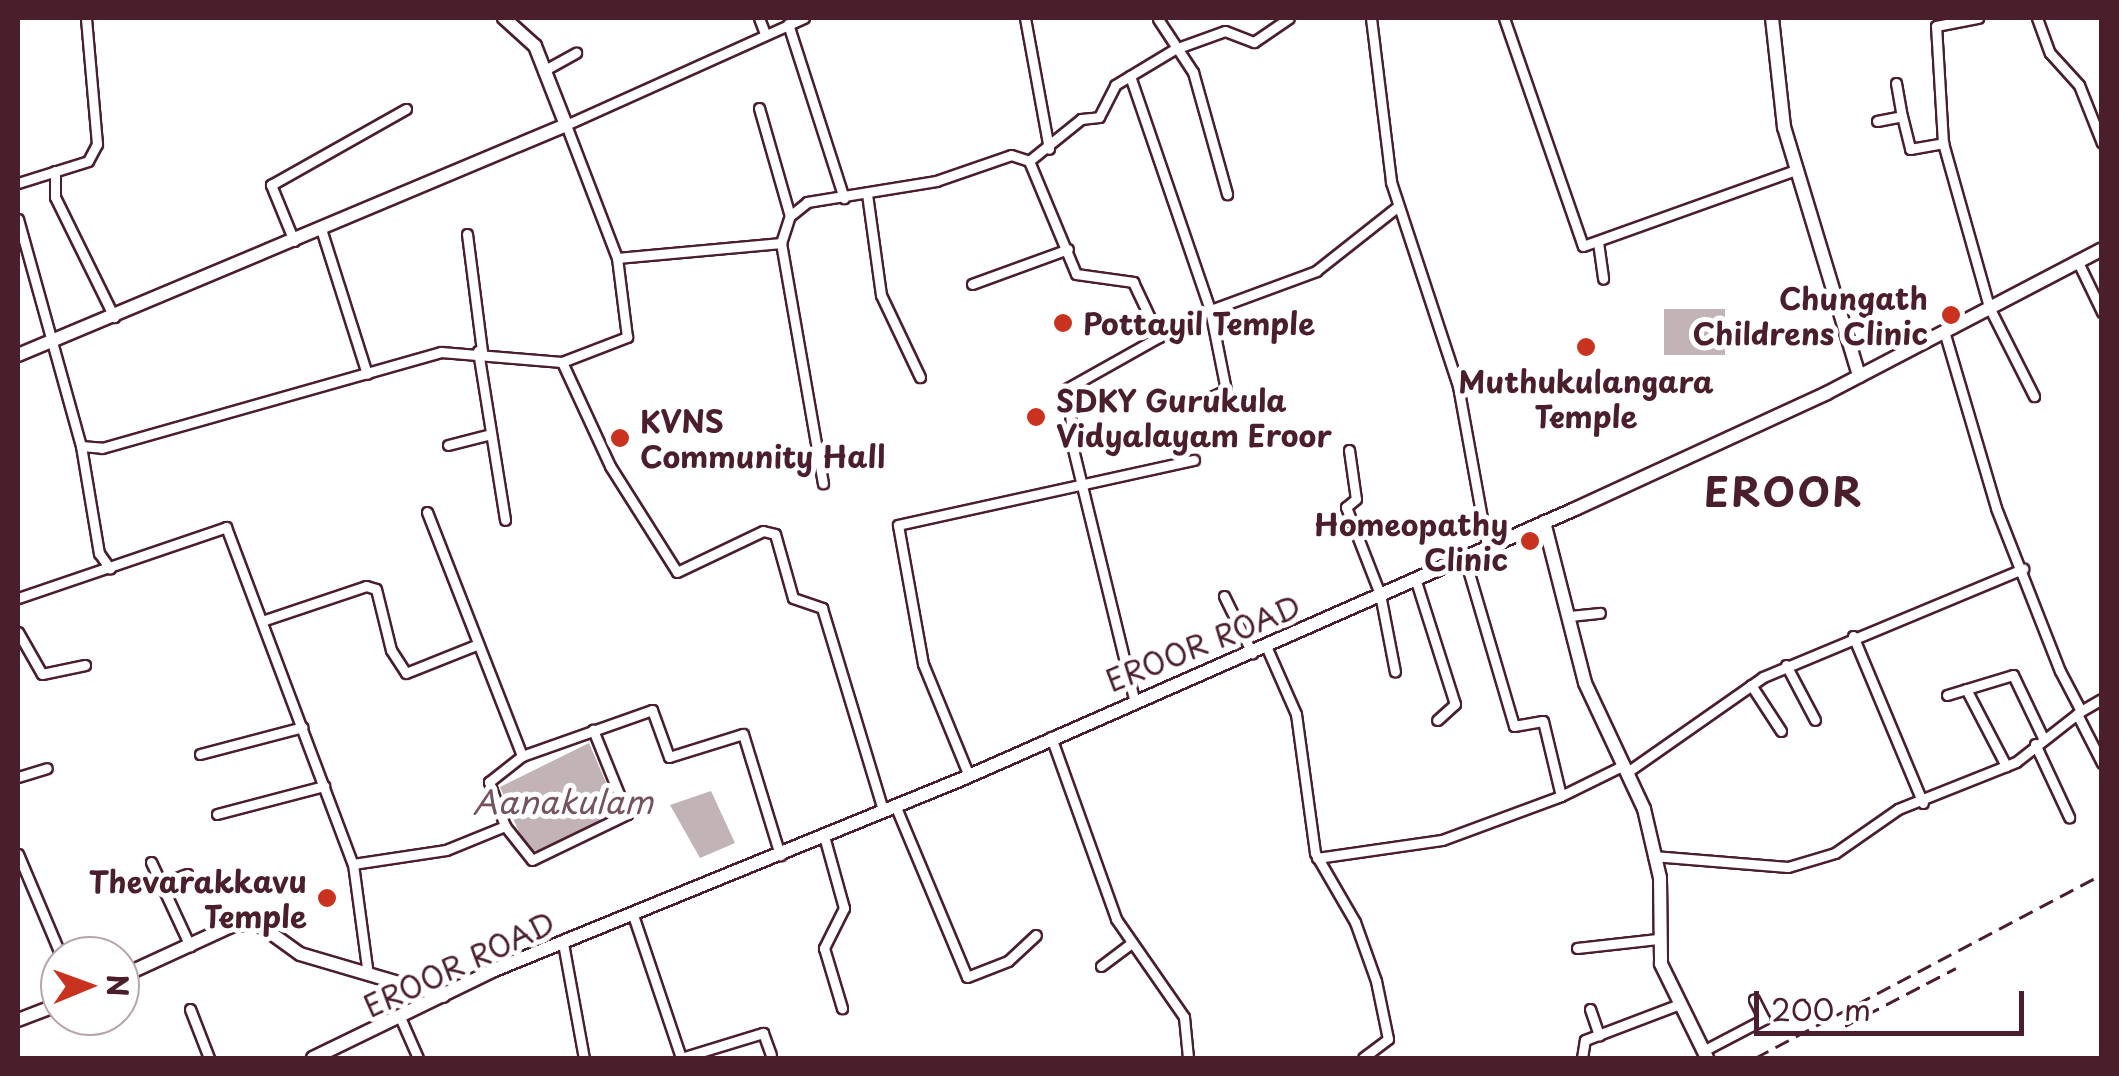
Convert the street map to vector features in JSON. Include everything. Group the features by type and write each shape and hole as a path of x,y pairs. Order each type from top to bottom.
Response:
{"main road":[{"path":"18,355 115,320 566,125 535,46 504,18"},
{"path":"1772,18 1774,82 1859,376"},
{"name":"EROOR ROAD","path":"313,1058 344,1052 400,1017 563,943 970,776 1134,700 1252,653 1544,522 1859,376 2102,249"},
{"path":"1544,522 1586,684 1644,809 1654,856 1657,939 1703,1056"},
{"path":"140,968 257,923 300,954 443,996"}],"street":[{"path":"18,183 88,161 98,144 86,18"},
{"path":"759,18 765,34"},
{"path":"80,446 102,448 441,352 480,351 562,362 627,338 617,258 566,125 804,18"},
{"path":"1025,18 1049,148"},
{"path":"1221,18 1225,31"},
{"path":"1029,162 1081,119 1099,117 1115,86 1175,49 1225,31 1254,42 1289,18"},
{"path":"1371,18 1397,206 1421,255 1458,386 1487,546"},
{"path":"1504,18 1574,238 1583,246 1798,169"},
{"path":"1978,18 1936,26 1943,142 1989,307 2034,396"},
{"path":"2037,18 2050,53 2079,85 2102,143"},
{"path":"1158,19 1193,72 1227,194"},
{"path":"788,24 844,198"},
{"path":"543,71 576,53"},
{"path":"1130,76 1210,310 1226,390 1202,401"},
{"path":"1896,83 1910,149 1943,142"},
{"path":"759,108 790,216"},
{"path":"294,241 271,185 406,109"},
{"path":"1877,121 1902,116"},
{"path":"822,483 781,243 790,216 807,202 866,194 1012,155 1029,162 1085,281 1121,274 1134,282 1159,337"},
{"path":"54,171 55,197 115,320"},
{"path":"866,194 881,294 920,376"},
{"path":"1134,700 1084,490 1068,388 1210,310 1316,271 1397,206"},
{"path":"18,219 80,446 99,553 110,569"},
{"path":"321,229 367,374"},
{"path":"467,234 505,520"},
{"path":"1598,242 1604,280"},
{"path":"617,258 781,243"},
{"path":"972,284 1068,249"},
{"path":"2077,260 2102,312"},
{"path":"1944,331 1996,508 2102,763"},
{"path":"562,362 610,466 676,572 763,531 775,534 794,600 822,608 889,807 966,978 1008,962 1036,936"},
{"path":"448,446 491,434"},
{"path":"1349,450 1356,499 1346,504 1380,594 1395,672"},
{"path":"970,776 922,664 898,525 1084,490 1194,460"},
{"path":"427,512 522,756"},
{"path":"18,598 226,527 353,864 368,975"},
{"path":"1464,556 1514,726 1543,722 1561,796"},
{"path":"1317,858 1442,840 1561,796 1624,770 1786,665 2023,569"},
{"path":"1416,578 1455,704 1436,720"},
{"path":"262,621 366,586 376,589 391,650 406,673 476,645"},
{"path":"1224,596 1252,653"},
{"path":"1570,616 1600,612"},
{"path":"18,632 42,674 85,665"},
{"path":"1853,636 1923,802"},
{"path":"1266,646 1300,734 1317,858 1355,922 1376,981 1388,1039 1364,1058"},
{"path":"1786,665 1814,720"},
{"path":"1946,695 2013,675 2068,817"},
{"path":"1751,685 1781,731"},
{"path":"1966,690 2006,766"},
{"path":"1654,856 1788,867 1835,853 1879,819 2006,766 2102,699"},
{"path":"593,730 627,814 532,860 504,826 488,782 522,756 593,730 652,710 669,757 743,734 780,855"},
{"path":"200,754 303,727"},
{"path":"1051,737 1130,944 1184,1017 1188,1058"},
{"path":"18,777 46,768"},
{"path":"217,814 324,786"},
{"path":"353,864 446,850 504,826"},
{"path":"824,836 844,908 824,948 842,1008"},
{"path":"18,854 53,936"},
{"path":"151,862 190,946"},
{"path":"161,884 187,874"},
{"path":"632,915 681,1058 763,1033 771,1055"},
{"path":"1577,948 1657,939"},
{"path":"563,943 584,1058"},
{"path":"1100,966 1130,944"},
{"path":"1703,1056 1764,1019 1754,999"},
{"path":"1582,1058 1585,1040 1680,1004"},
{"path":"1590,1009 1599,1035"},
{"path":"190,1010 209,1058"},
{"path":"400,1017 418,1058"}],"water":[{"path":"1664,309 1725,309 1725,355 1664,355"},
{"name":"Aanakulam","path":"589,743 620,815 558,850 527,851 500,787"},
{"path":"711,791 735,843 700,858 670,805"}],"railway":[{"path":"1755,1058 2102,874"},
{"path":"1845,1026 1956,968"}],"place":[{"name":"Chungath Childrens Clinic","path":"1951,315"},
{"name":"Pottayil Temple","path":"1063,323"},
{"name":"Muthukulangara Temple","path":"1586,347"},
{"name":"SDKY Gurukula Vidyalayam Eroor","path":"1036,417"},
{"name":"KVNS Community Hall","path":"620,438"},
{"name":"Homeopathy Clinic","path":"1530,541"},
{"name":"Thevarakkavu Temple","path":"327,898"}],"district":[{"name":"EROOR","path":"1784,491"}]}
